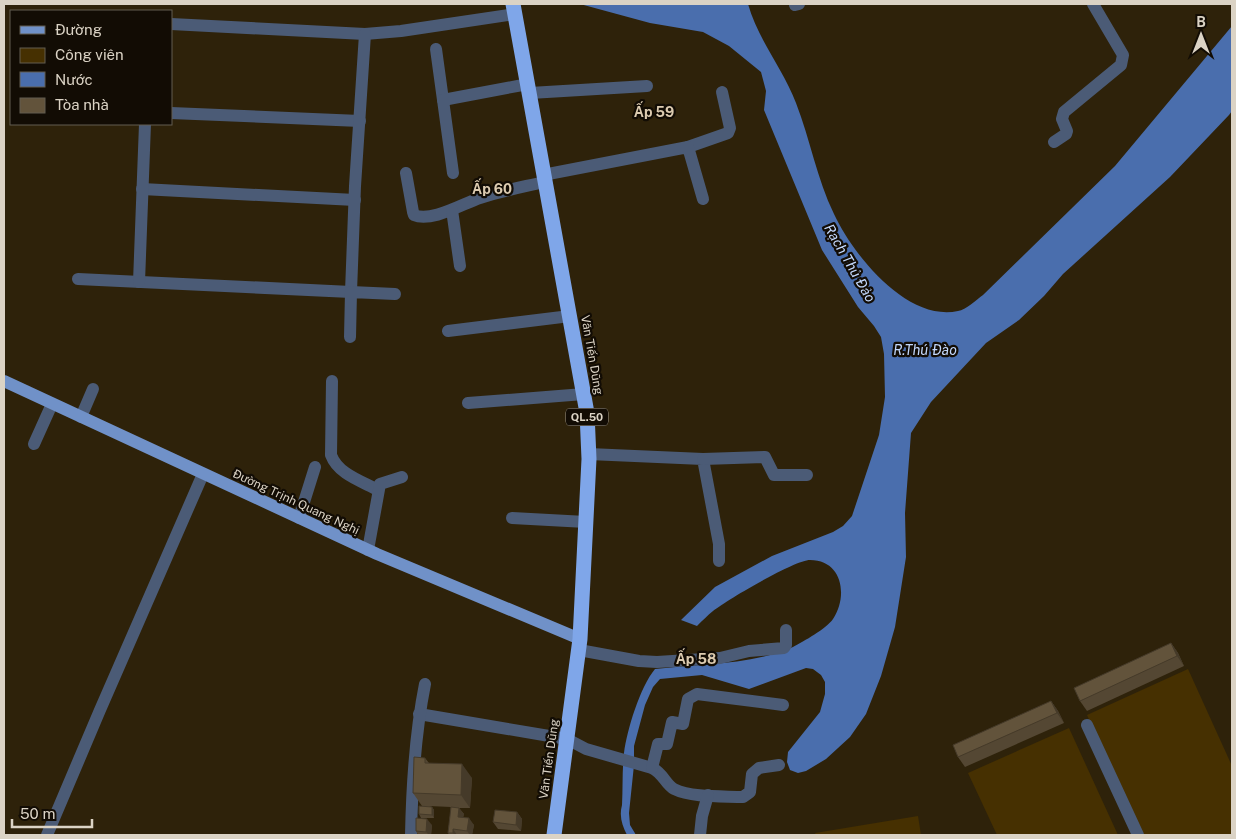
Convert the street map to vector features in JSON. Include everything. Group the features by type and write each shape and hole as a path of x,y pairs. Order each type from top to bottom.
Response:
{"highway":[{"name":"Văn Tiến Dũng","path":"514,9 584,394 589,454 580,645 554,835"}],"main road":[{"name":"Đường Trịnh Quang Nghị","path":"4,381 368,550 580,645"}],"street":[{"path":"1054,142 1066,134 1067,131 1062,119 1064,112 1121,65 1123,61 1123,55 1093,4"},
{"path":"172,24 365,34 401,31 514,9"},
{"path":"350,337 355,200 365,34"},
{"path":"436,49 454,173"},
{"path":"443,100 529,88 647,86"},
{"path":"406,173 414,215 422,217 452,210 478,198 544,178 688,147 720,137 728,133 730,128 722,92"},
{"path":"172,113 360,121"},
{"path":"139,282 145,125"},
{"path":"688,147 703,199"},
{"path":"142,189 355,200"},
{"path":"452,210 460,266"},
{"path":"78,279 395,294"},
{"path":"448,331 570,316"},
{"path":"332,381 332,455 335,464 340,470 378,490"},
{"path":"81,417 93,389"},
{"path":"468,403 584,394"},
{"path":"34,444 52,404"},
{"path":"589,454 703,459 764,456 774,475 807,475"},
{"path":"703,459 719,544 720,561"},
{"path":"299,518 315,467"},
{"path":"47,835 203,474"},
{"path":"368,550 380,484 402,477"},
{"path":"512,518 586,522"},
{"path":"580,645 639,661 657,662 720,658 749,651 784,648 786,645 786,630"},
{"path":"410,835 418,714 425,684"},
{"path":"652,768 656,747 658,744 667,744 672,722 684,724 688,699 697,694 783,705"},
{"path":"418,714 567,739 586,749 652,768 658,771 673,788 693,794 743,797 750,792 752,774 759,768 778,765"},
{"path":"1088,725 1138,835"},
{"path":"700,835 702,816 708,795"}],"green space":[{"path":"1188,669 1232,766 1232,835 1142,835 1087,715"},
{"path":"1069,728 1118,835 997,835 968,773"},
{"path":"918,816 921,835 816,835 815,833"}],"water":[{"name":"R.Thú Đào","path":"580,4 748,4 764,42 791,90 828,201 854,248 868,266 901,296 920,306 939,312 961,310 983,295 1115,166 1232,26 1232,111 1229,115 1170,177 1063,274 1019,320 986,343 931,402 911,433 905,513 906,557 895,627 881,676 866,714 850,737 826,759 806,771 798,773 790,770 787,762 788,752 820,712 825,694 825,682 821,675 813,669 806,668 749,689 702,675 660,679 653,687 645,705 634,746 629,813 630,825 636,835 627,835 622,824 624,753 635,709 644,686 655,669 743,661 777,653 793,647 820,631 830,623 838,610 841,591 836,573 830,566 810,560 791,566 746,590 721,605 697,626 681,620 715,587 772,556 833,532 843,526 852,516 879,435 885,397 884,354 881,337 858,307 822,250 764,110 766,91 761,72 729,46 703,32 650,23"}],"building":[{"path":"1171,643 1177,656 1080,701 1074,688"},
{"path":"1051,701 1057,713 958,757 953,745"},
{"path":"414,757 425,758 425,763 462,764 461,795 413,793"},
{"path":"419,806 432,807 432,815 419,814"},
{"path":"451,807 459,808 458,817 469,818 467,831 453,829 453,833 448,833"},
{"path":"495,810 517,812 516,825 493,822"},
{"path":"416,818 427,819 426,832 416,831"}],"district":[{"name":"Ấp 59","path":"654,112"},
{"name":"Ấp 60","path":"492,189"},
{"name":"Ấp 58","path":"696,659"}],"water label":[{"name":"Rạch Thủ Đảo","path":"850,263"}]}
